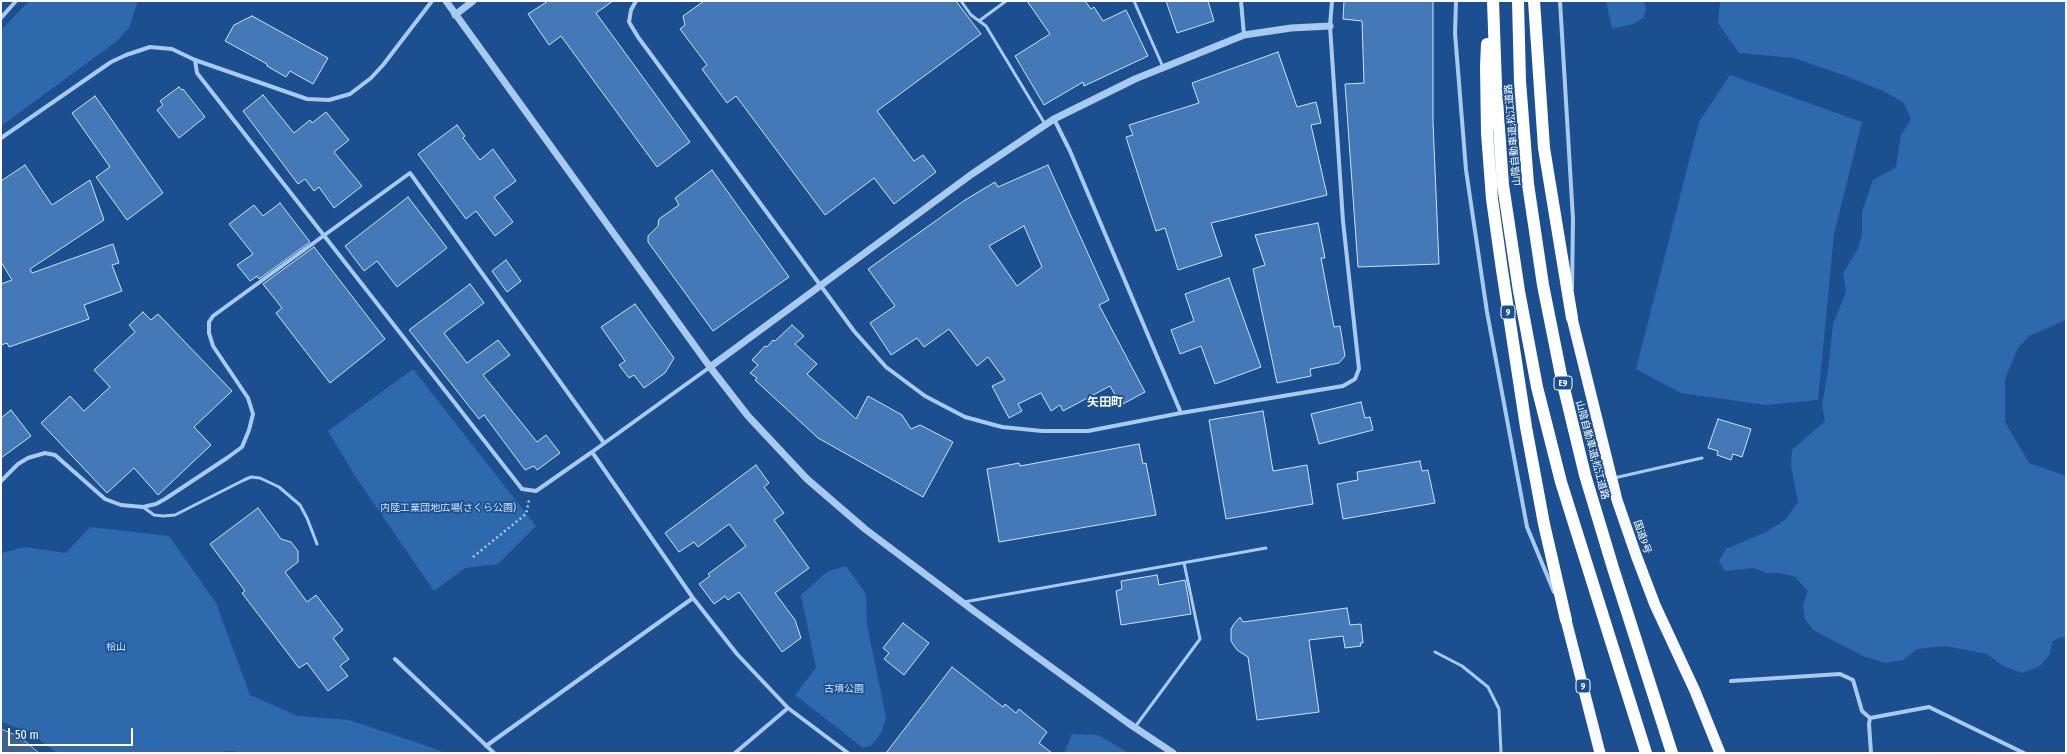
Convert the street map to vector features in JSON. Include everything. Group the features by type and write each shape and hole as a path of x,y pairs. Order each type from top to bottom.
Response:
{"highway":[{"name":"9","path":"1492,1 1486,66 1487,133 1492,199 1526,427 1544,524 1566,620 1600,753"},
{"name":"山陰自動車道;松江道路","path":"1492,1 1503,185 1519,291 1537,387 1563,490 1646,753"},
{"name":"山陰自動車道;松江道路","path":"1518,1 1520,81 1528,184 1543,285 1562,380 1585,475 1672,753"},
{"path":"1534,1 1544,148 1572,318"},
{"name":"国道9号","path":"1572,318 1612,478 1636,555 1655,605 1695,691 1720,753"}],"street":[{"path":"1,18 16,1"},
{"path":"1,138 111,62 150,47 172,49 195,60 307,99 329,100 350,94 370,78 383,64 432,1"},
{"path":"446,1 710,368 748,416 807,479 865,529 962,602 1134,727 1173,753"},
{"path":"455,15 473,1"},
{"path":"636,1 631,10 629,22 638,37 854,331 886,367 925,396 965,417 1002,427 1042,431 1088,431 1181,413 1343,386 1350,383 1358,374 1343,221 1330,26 1332,1"},
{"path":"1241,1 1244,35"},
{"path":"1456,1 1455,33 1466,170 1487,312 1527,527 1566,620"},
{"path":"1560,1 1573,219 1572,318"},
{"path":"195,60 197,73 322,235 522,489 536,491 710,368 988,162 1054,119 1163,67 1244,35 1291,28 1330,26"},
{"path":"1054,119 1070,151 1181,413"},
{"path":"1,481 18,464 28,458 45,453 55,456 104,499 120,505 143,507 165,499 242,447 249,430 252,414 248,398 213,346 209,333 209,322 223,307 410,173 604,443"},
{"path":"592,452 693,598 736,654 788,708 848,753"},
{"path":"486,746 693,598"},
{"path":"395,659 494,753"},
{"path":"1731,681 1840,674 1853,680 1862,711 1870,718"},
{"path":"1870,718 1929,707 2024,753"},
{"path":"735,753 788,708"},
{"path":"1870,718 1868,724 1871,753"}],"lane":[{"path":"961,1 971,15 986,26 1046,124"},
{"path":"979,21 1006,1"},
{"path":"1134,1 1163,67"},
{"path":"1612,478 1702,458"},
{"path":"143,507 154,515 175,515 244,480 251,477 260,478 279,487 300,505 307,518 316,544"},
{"path":"962,602 1266,548"},
{"path":"1134,727 1200,639 1184,563"},
{"path":"1435,652 1462,666 1488,687 1499,709 1500,753"}],"path":[{"path":"473,557 526,514 531,490"}],"green space":[{"path":"29,1 138,1 129,28 117,41 1,126 1,30"},
{"path":"1606,1 1644,1 1646,9 1643,18 1633,24 1612,29"},
{"path":"1720,1 2066,1 2066,320 2029,336 2018,348 2005,379 2005,422 2029,463 2066,476 2066,639 2060,637 2052,642 2050,654 2040,666 2022,673 2003,666 1987,654 1945,646 1917,649 1903,660 1885,663 1863,656 1813,630 1805,619 1803,605 1808,591 1795,577 1780,573 1767,573 1753,568 1725,571 1719,561 1726,549 1766,532 1785,520 1798,502 1791,466 1792,450 1825,421 1822,405 1828,370 1833,324 1846,292 1843,273 1858,249 1862,234 1862,212 1873,180 1896,167 1901,135 1911,119 1903,102 1883,91 1846,76 1794,58 1739,53 1718,23"},
{"path":"1730,75 1862,122 1834,234 1818,400 1766,405 1681,393 1636,369 1699,122"},
{"name":"内陸工業団地広場(さくら公園)","path":"413,369 536,526 498,564 465,568 434,591 355,476 328,431"},
{"name":"桧山","path":"90,527 169,536 216,603 250,695 298,716 349,720 444,753 256,753 225,751 224,753 57,753 29,732 1,722 1,553 25,547 66,553"},
{"name":"古墳公園","path":"846,566 866,594 867,625 886,717 882,731 872,745 863,748 795,695 816,668 801,595 827,572"},
{"path":"1072,734 1098,735 1129,753 1064,753"}],"shaded area":[{"path":"1,729 20,737 39,753 1,753"}],"building":[{"path":"548,1 613,1 596,13 690,142 657,167 561,36 549,45 528,14"},
{"path":"704,1 956,1 981,34 877,111 914,161 923,155 936,172 894,204 874,178 825,215 736,96 727,103 702,69 707,65 680,29 685,25 683,16"},
{"path":"1027,1 1085,1 1091,9 1094,7 1103,21 1126,10 1148,56 1084,86 1083,82 1044,105 1015,56 1050,34"},
{"path":"1166,1 1208,1 1214,21 1177,33"},
{"path":"1344,1 1433,1 1433,122 1439,264 1358,267 1345,84 1364,83 1362,21 1343,19"},
{"path":"252,16 328,58 313,84 290,71 286,77 267,66 267,64 225,41 234,25"},
{"path":"1278,52 1297,107 1316,102 1321,123 1311,125 1327,195 1211,223 1222,256 1178,270 1165,228 1156,231 1126,137 1133,135 1129,125 1199,103 1192,83"},
{"path":"179,87 182,90 183,89 205,117 179,138 157,110 163,105 160,101"},
{"path":"263,95 294,133 310,120 312,123 326,112 349,140 334,152 362,186 334,208 319,187 314,191 305,179 298,184 243,111"},
{"path":"95,96 163,193 127,220 96,177 110,167 72,113"},
{"path":"457,125 465,136 463,138 480,160 493,149 516,181 494,197 513,222 495,236 476,211 466,219 418,154"},
{"path":"25,165 52,205 90,180 104,220 30,269 32,273 113,244 119,263 112,265 122,291 84,305 89,319 9,347 7,343 1,345 1,284 12,280 1,262 1,181"},
{"path":"1048,165 1109,300 1099,305 1145,392 1121,405 1110,386 1063,411 1060,405 1051,411 1041,393 1018,404 1022,411 1009,418 992,386 1005,380 988,357 977,366 949,329 924,347 917,338 891,355 870,323 895,306 868,269 965,200 995,182 998,187","holes":["1024,226 1042,267 1017,286 989,246"]},
{"path":"712,170 789,277 713,331 648,242 648,236 658,226 659,219 679,205 675,198"},
{"path":"408,197 447,248 397,287 377,261 364,271 345,246"},
{"path":"280,203 310,242 259,279 257,276 250,281 237,265 253,254 229,224 254,205 263,216"},
{"path":"1318,223 1325,258 1321,258 1334,327 1340,326 1345,356 1339,363 1310,369 1311,376 1277,383 1253,269 1265,265 1255,235"},
{"path":"314,247 385,339 330,383 276,313 282,308 263,284"},
{"path":"506,260 521,281 507,292 492,271"},
{"path":"1229,278 1261,367 1215,384 1201,346 1180,354 1171,330 1194,321 1185,294"},
{"path":"470,284 484,303 444,333 467,363 498,340 510,355 483,375 537,442 546,435 560,453 537,470 534,466 525,470 484,415 479,419 409,330"},
{"path":"635,304 674,358 665,373 644,388 634,375 629,378 619,365 625,361 601,327"},
{"path":"143,312 151,320 158,314 232,391 194,427 211,445 158,495 134,468 107,493 41,423 70,396 84,411 110,387 94,370 135,332 129,325"},
{"path":"792,325 804,336 795,344 817,364 807,374 856,419 868,396 902,415 911,429 920,425 953,442 923,497 818,438 755,380 757,378 750,373 758,365 752,360 765,346 767,347 773,340 775,341"},
{"path":"1361,402 1365,418 1370,417 1373,430 1319,444 1311,414"},
{"path":"11,410 31,436 1,458 1,418"},
{"path":"1263,411 1273,471 1307,465 1313,504 1226,519 1209,420"},
{"path":"1718,419 1751,429 1742,457 1733,454 1731,460 1717,455 1718,451 1708,448"},
{"path":"1139,444 1143,464 1146,463 1156,515 999,542 987,469 1019,463 1020,466"},
{"path":"1420,461 1422,471 1428,470 1435,503 1343,519 1337,484 1358,480 1357,472"},
{"path":"756,465 769,483 764,487 784,513 774,520 809,568 775,593 795,620 801,638 782,652 739,592 728,600 725,596 714,604 699,584 710,576 708,574 746,546 729,524 698,547 694,542 679,552 665,533"},
{"path":"258,508 281,539 291,542 298,551 298,562 285,572 307,602 316,595 343,630 333,638 349,659 340,666 348,676 328,691 307,663 299,668 242,593 245,591 210,544"},
{"path":"1157,575 1159,585 1185,580 1191,614 1121,625 1116,591 1122,589 1121,581"},
{"path":"1347,608 1350,625 1361,624 1363,643 1360,643 1361,646 1345,648 1343,636 1309,640 1319,712 1257,720 1248,657 1237,650 1231,641 1231,629 1234,624 1240,617 1243,622"},
{"path":"903,623 929,643 904,675 884,659 889,653 883,648"},
{"path":"952,667 1003,707 1005,704 1016,713 1019,709 1047,732 1039,743 1052,753 886,753"}],"district":[{"name":"矢田町","path":"1105,403"}]}
